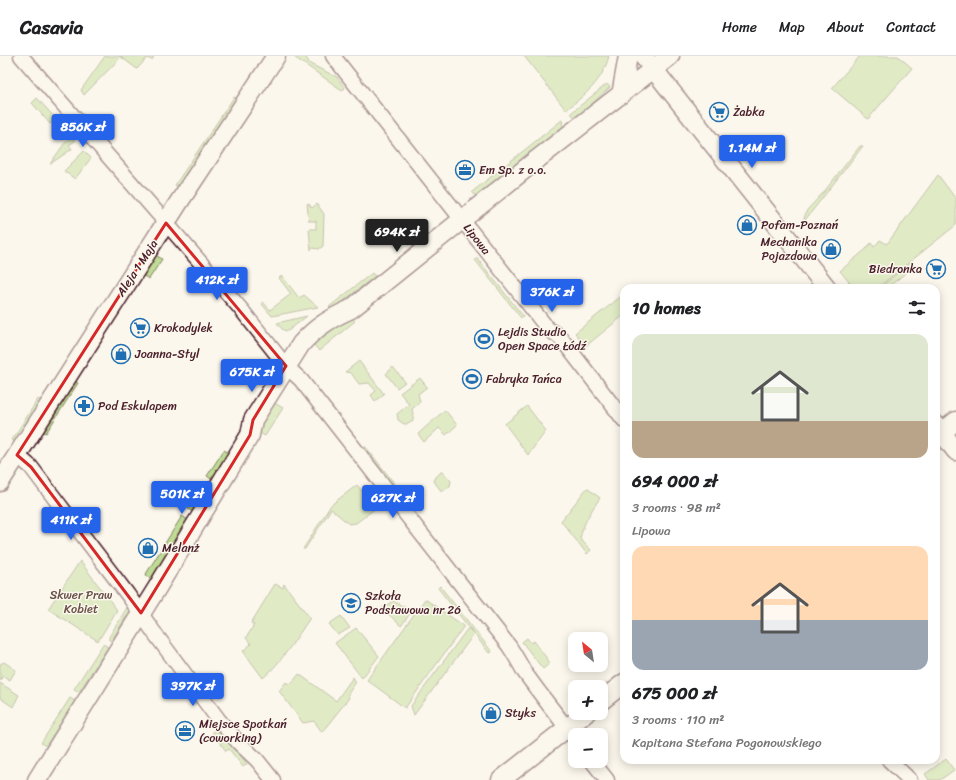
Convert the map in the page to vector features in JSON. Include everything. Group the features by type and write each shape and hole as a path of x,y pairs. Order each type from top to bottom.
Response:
{"street":[{"path":"21,56 240,308 286,366 306,386 509,646 517,657 524,671 568,729"},
{"name":"Aleja 1 Maja","path":"0,482 166,223 276,56"},
{"name":"Lipowa","path":"333,56 548,329 560,337 620,415"},
{"path":"621,95 628,56"},
{"path":"37,780 250,434 253,420 286,366 307,337 328,319 351,309 579,126 621,95 648,62 670,56"},
{"path":"648,62 824,284"},
{"path":"940,431 956,421"},
{"path":"940,434 956,451"},
{"path":"17,455 31,467 141,613 218,720 257,760 273,780"},
{"path":"608,696 620,686"},
{"path":"501,780 568,735"},
{"path":"893,764 910,780"},
{"path":"598,768 607,780"}],"highlighted area":[{"path":"166,223 286,366 253,420 250,435 141,613 31,467 17,455"}],"green space":[{"path":"105,56 154,56 152,60 147,58 137,69 121,57 84,95 81,90"},
{"path":"305,56 310,64 337,77 345,88 342,90 294,57"},
{"path":"524,56 609,56 598,80 587,93 566,110"},
{"path":"860,56 898,56 912,68 868,119 832,88"},
{"path":"607,84 610,87 575,118 571,113"},
{"path":"234,97 238,99 179,188 175,185"},
{"path":"37,98 56,119 50,124 32,103"},
{"path":"562,120 563,127 476,196 472,192"},
{"path":"71,137 75,141 69,145 72,149 50,164 64,144"},
{"path":"860,146 863,146 802,224 807,210 823,193"},
{"path":"84,151 91,158 75,179 64,171"},
{"path":"938,175 956,199 956,225 882,284 851,284 840,271 871,243 874,247 880,240 887,244"},
{"path":"308,203 312,208 317,204 324,214 323,246 319,249 313,248 311,250 309,229 316,229 316,221 309,221"},
{"path":"154,254 162,259 149,279 142,275"},
{"path":"477,258 523,316 521,318 475,260"},
{"path":"910,263 913,267 892,284 884,284"},
{"path":"372,273 375,276 332,310 329,307"},
{"path":"282,276 299,298 304,295 318,307 272,316 261,303 263,302 270,310 291,294 279,278"},
{"path":"620,297 620,318 586,346 575,333"},
{"path":"307,316 288,331 283,330 277,323"},
{"path":"353,319 355,321 319,351 311,341 332,324"},
{"path":"359,361 384,394 375,401 371,395 376,391 369,383 359,384 351,373 345,372"},
{"path":"393,367 405,382 397,388 386,374"},
{"path":"420,378 427,387 418,394 420,402 412,409 412,422 404,424 398,420 397,414 409,404 400,393"},
{"path":"75,381 78,383 46,433 43,432"},
{"path":"38,399 42,401 16,442 12,440"},
{"path":"271,401 283,408 265,436 258,432 259,421"},
{"path":"527,406 546,431 528,455 505,424"},
{"path":"445,410 457,425 446,435 439,428 424,442 418,434"},
{"path":"365,446 399,489 396,491 362,448"},
{"path":"224,450 229,453 213,480 207,476"},
{"path":"442,471 451,481 450,486 442,492 433,480"},
{"path":"203,485 209,488 193,512 188,509"},
{"path":"357,485 376,508 356,523 349,524 331,509 305,549 303,549 331,505"},
{"path":"587,488 600,498 588,517 581,533 580,539 591,550 587,554 561,521"},
{"path":"182,516 188,520 151,579 146,574"},
{"name":"Skwer Praw Kobiet","path":"80,561 117,610 98,641 48,609"},
{"path":"275,584 283,588 284,584 310,618 283,657 263,678 243,651 251,644 246,638 254,625 251,623"},
{"path":"440,586 492,652 489,653 438,588"},
{"path":"425,599 464,626 405,708 367,680"},
{"path":"393,601 412,611 401,626 382,608"},
{"path":"128,606 130,611 111,641 109,640 109,637"},
{"path":"341,616 350,628 338,635 329,624"},
{"path":"356,628 379,656 362,678 335,643"},
{"path":"468,628 474,634 414,715 411,706"},
{"path":"527,638 531,643 534,641 550,663 543,669 522,642"},
{"path":"103,644 108,647 79,692 74,689"},
{"path":"4,662 16,670 10,680 3,676 0,681 0,664"},
{"path":"299,674 336,701 353,677 356,682 348,694 349,698 322,732 314,721 303,723 279,691 286,682 289,684 292,683"},
{"path":"179,675 200,705 196,703 192,706 172,680"},
{"path":"0,683 19,695 13,707 0,698"},
{"path":"70,698 75,701 46,746 41,743"},
{"path":"219,727 247,764 243,767 229,749 226,751 212,732"},
{"path":"946,759 954,770 940,780 929,780 925,774"}],"place":[{"name":"Żabka","path":"719,112"},
{"name":"Em Sp. z o.o.","path":"465,170"},
{"name":"Pofam-Poznań","path":"747,225"},
{"name":"Mechanika Pojazdowa","path":"831,249"},
{"name":"Biedronka","path":"936,269"},
{"name":"Krokodylek","path":"140,328"},
{"name":"Lejdis Studio Open Space Łódź","path":"484,339"},
{"name":"Joanna-Styl","path":"121,354"},
{"name":"Fabryka Tańca","path":"472,379"},
{"name":"Pod Eskulapem","path":"84,406"},
{"name":"Melanż","path":"148,548"},
{"name":"Szkoła Podstawowa nr 26","path":"351,603"},
{"name":"Styks","path":"491,713"},
{"name":"Miejsce Spotkań (coworking)","path":"185,731"}]}
